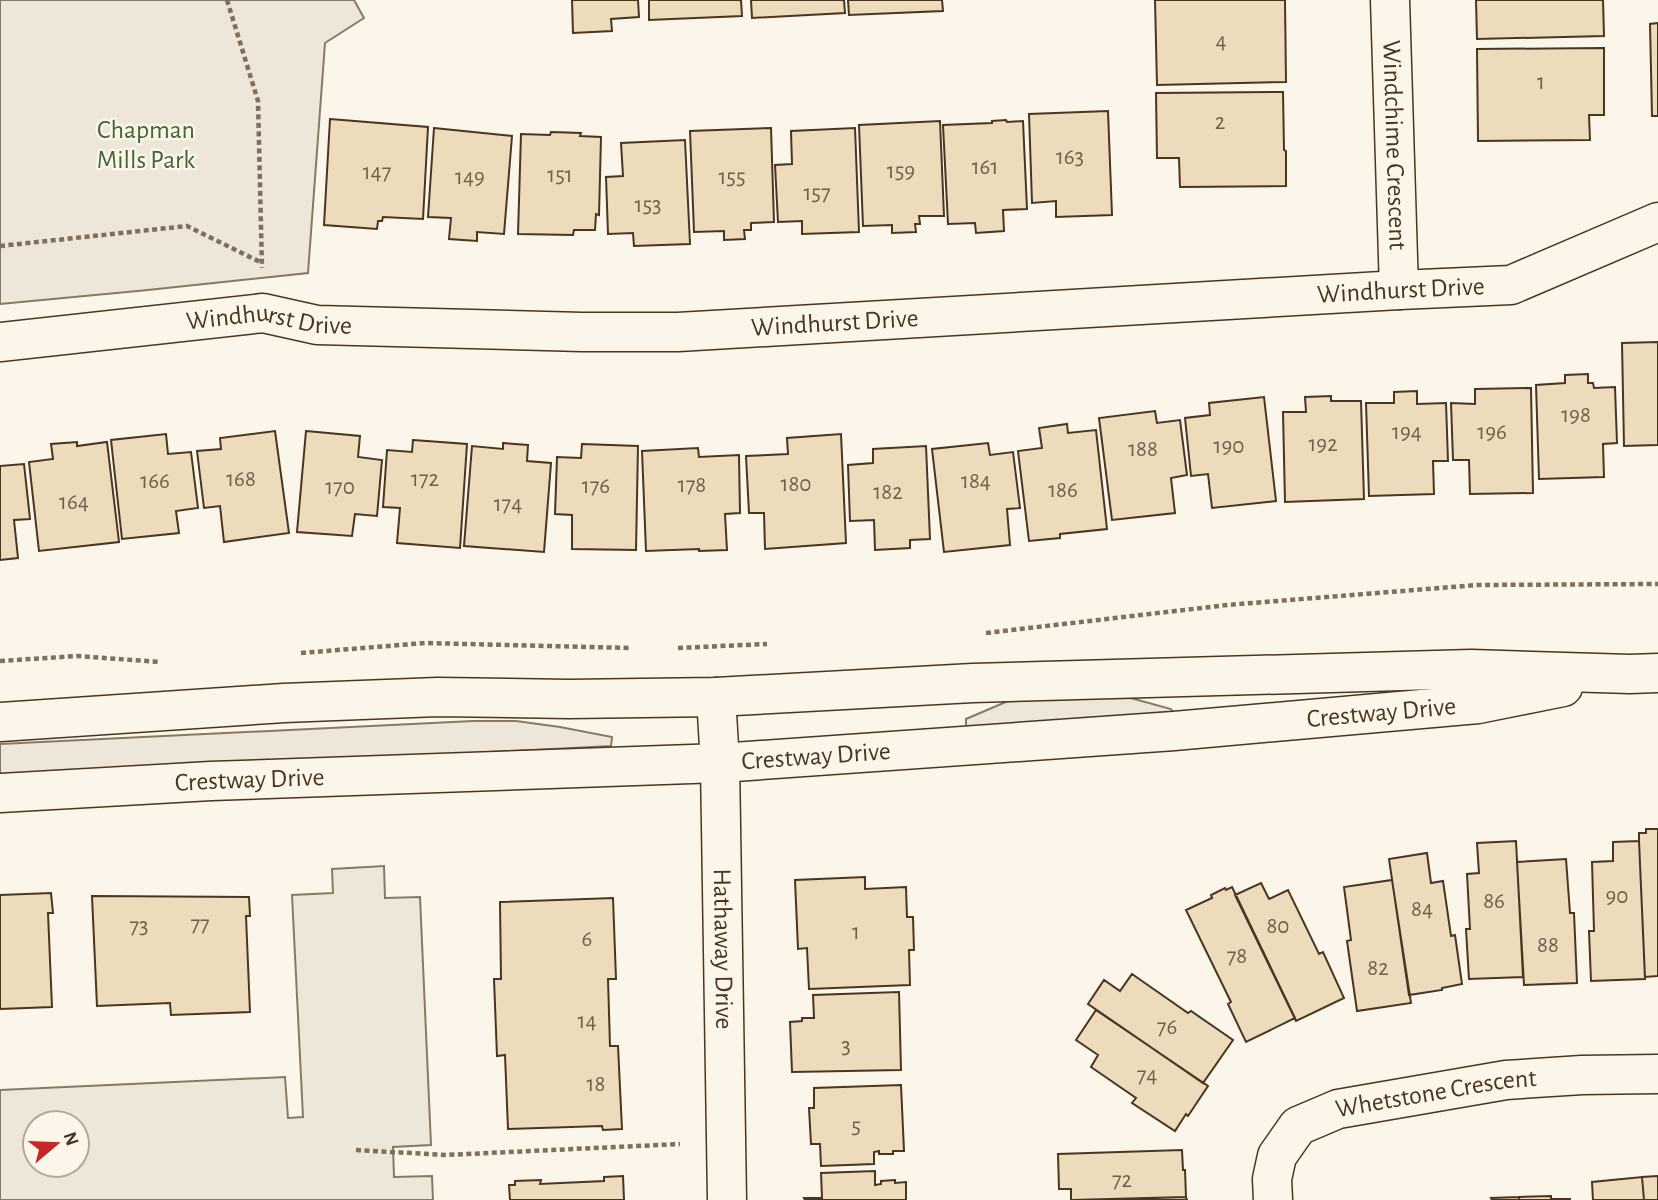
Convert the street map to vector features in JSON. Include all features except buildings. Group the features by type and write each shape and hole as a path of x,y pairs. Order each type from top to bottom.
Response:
{"street":[{"name":"Windchime Crescent","path":"1390,0 1399,290"},
{"name":"Windhurst Drive","path":"0,342 263,313 317,325 582,332 678,331 1511,285 1658,222"},
{"name":"Crestway Drive","path":"0,722 284,703 438,697 716,697 972,683 1471,668 1644,674"},
{"name":"Crestway Drive","path":"0,793 211,781 720,763 1174,731 1478,704 1644,674"},
{"name":"Hathaway Drive","path":"716,697 720,763 727,1200"},
{"name":"Whetstone Crescent","path":"1273,1200 1272,1179 1277,1156 1298,1126 1338,1109 1506,1080 1658,1074"}],"path":[{"path":"227,0 258,101 263,313"},
{"path":"0,246 187,226 262,263"},
{"path":"974,634 1227,605 1477,585 1658,584"},
{"path":"297,653 425,643 632,648"},
{"path":"671,648 772,644"},
{"path":"0,661 77,656 165,662"},
{"path":"356,1150 446,1155 726,1141"}],"green space":[{"name":"Chapman Mills Park","path":"0,0 354,0 364,18 325,43 308,273 0,304"},
{"path":"1116,694 1171,709 1176,716 966,730 966,719 1008,701"},
{"path":"516,721 560,727 612,737 611,746 0,777 0,744"}],"shaded area":[{"path":"384,866 385,898 420,897 431,1145 393,1147 394,1177 432,1176 433,1200 0,1200 0,1090 285,1077 288,1118 303,1117 292,895 333,893 332,869"}]}
